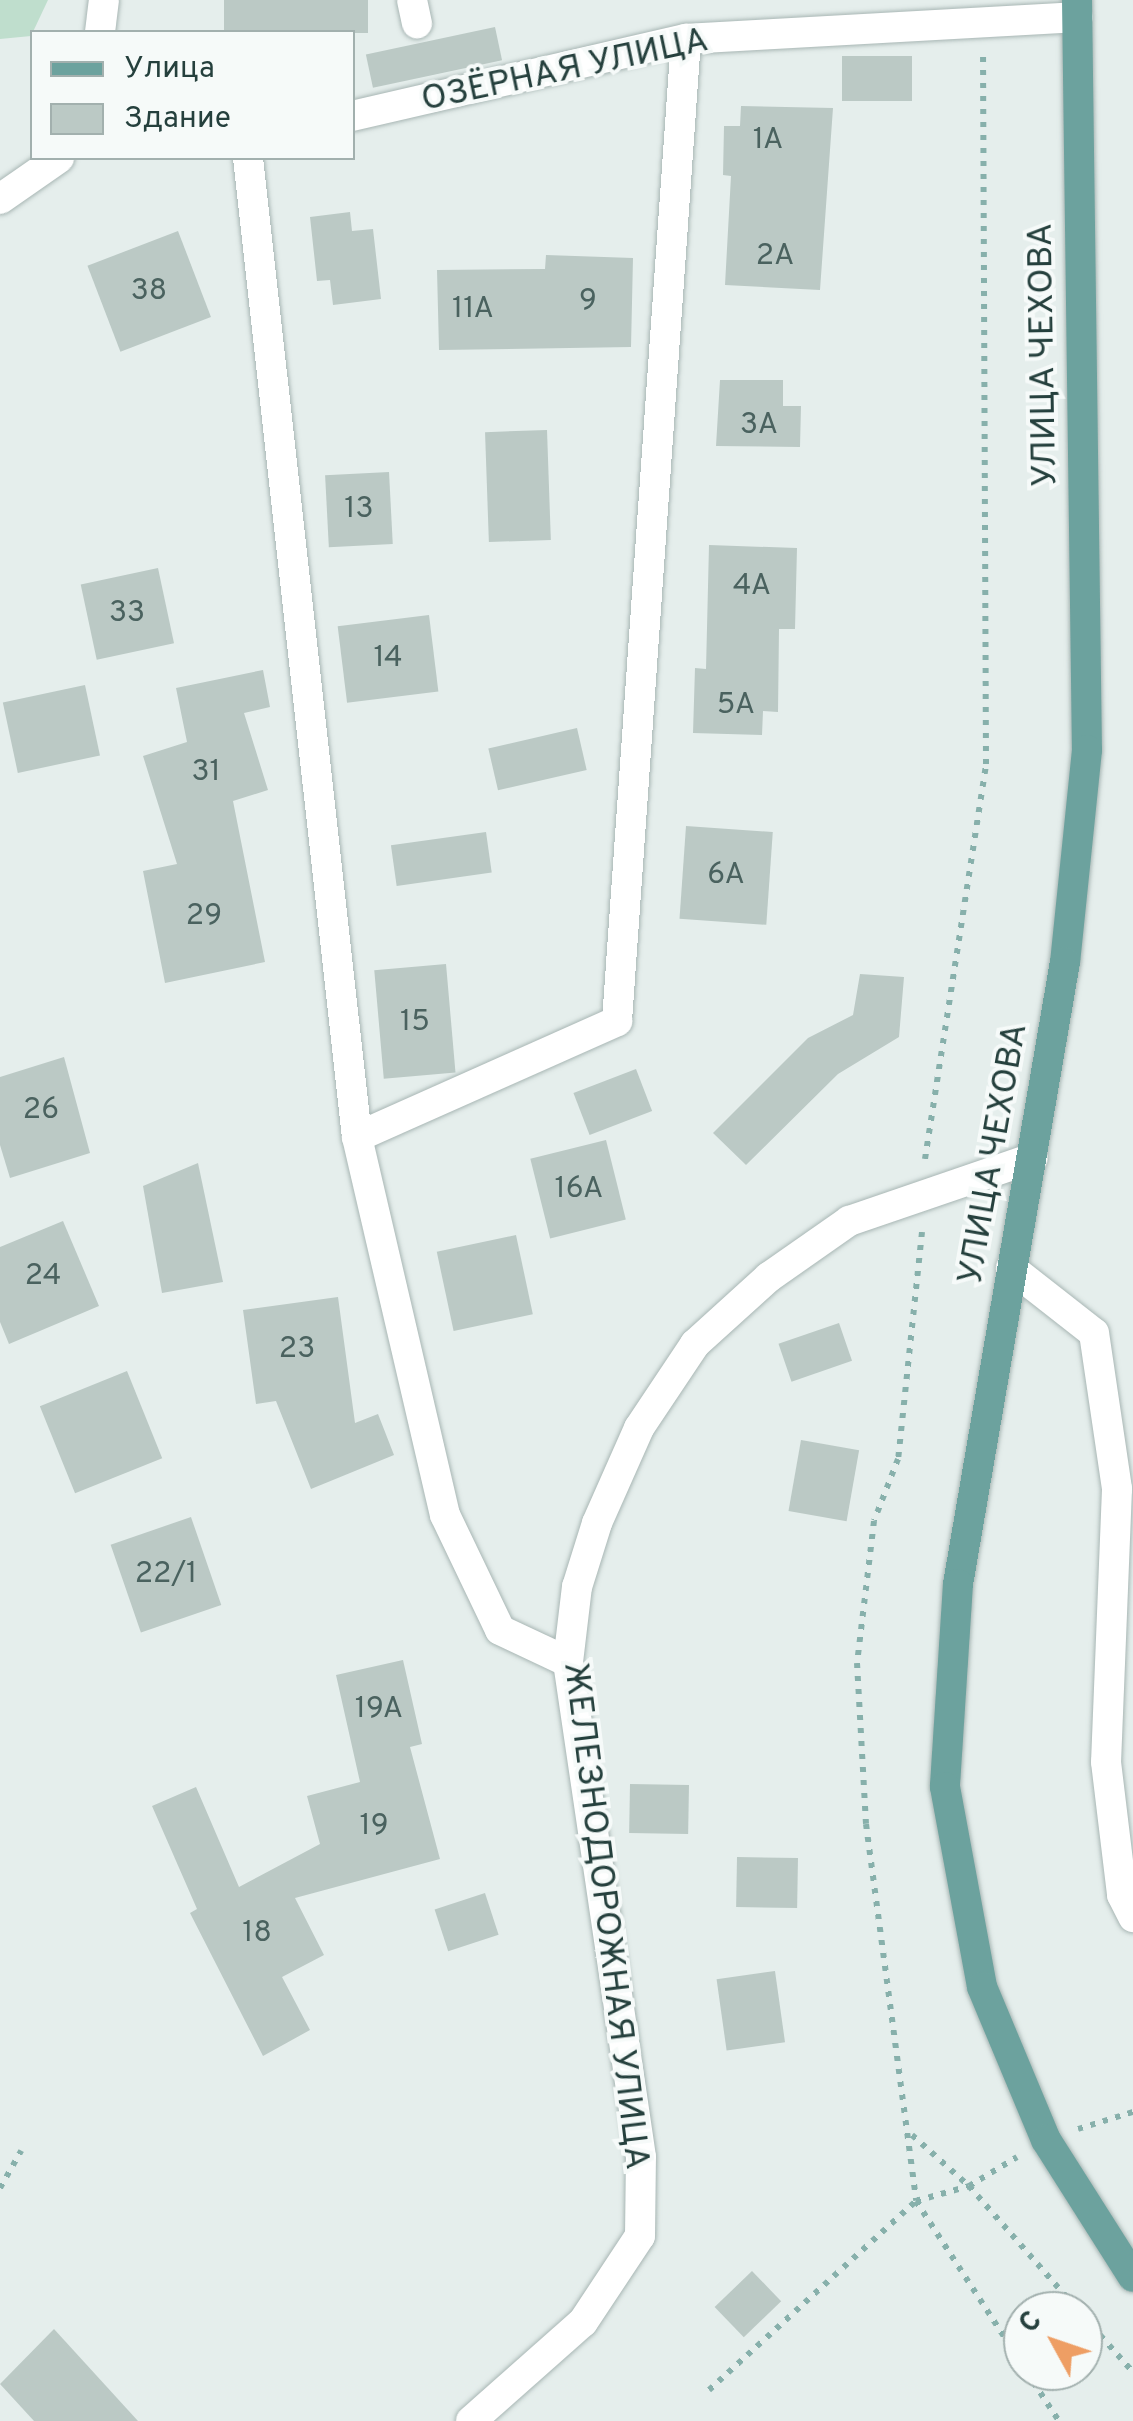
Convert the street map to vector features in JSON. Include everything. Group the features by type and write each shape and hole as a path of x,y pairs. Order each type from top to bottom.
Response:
{"main road":[{"name":"УЛИЦА ЧЕХОВА","path":"1077,9 1087,750 1066,962 958,1584 945,1788 982,1986 1046,2140 1133,2277"}],"street":[{"path":"100,30 104,0"},
{"name":"ОЗЁРНАЯ УЛИЦА","path":"355,115 686,39 982,10 1077,9"},
{"path":"357,1137 617,1021 686,39"},
{"path":"0,199 56,160"},
{"path":"248,160 357,1137 445,1515 500,1630 568,1662"},
{"name":"ЖЕЛЕЗНОДОРОЖНАЯ УЛИЦА","path":"470,2421 584,2322 640,2236 641,2157 568,1662 578,1587 597,1524 640,1428 695,1344 768,1276 850,1221 1033,1158"},
{"path":"1011,1268 1094,1333 1117,1489 1106,1762 1122,1895 1133,1916"}],"path":[{"path":"927,1142 986,764 982,10"},
{"path":"922,1267 898,1459 874,1522 857,1663 866,1824 911,2134 916,2202 1003,2334"},
{"path":"911,2134 969,2186 1062,2291"},
{"path":"0,2188 21,2151"},
{"path":"709,2390 916,2202"},
{"path":"1103,2338 1133,2372"},
{"path":"1040,2391 1059,2421"}],"green space":[{"path":"0,0 48,0 30,36 0,39"}],"building":[{"path":"224,0 368,0 368,33 224,30"},
{"path":"495,27 502,60 373,88 366,54"},
{"path":"842,56 912,56 912,101 842,101"},
{"path":"741,106 833,108 820,290 725,285 731,176 723,175 724,126 740,126"},
{"path":"350,212 352,231 373,229 381,299 333,305 330,280 317,281 310,217"},
{"path":"178,231 211,317 120,352 87,266"},
{"path":"546,255 633,258 631,347 439,350 437,270 545,269"},
{"path":"720,380 783,380 783,406 801,406 800,447 716,446"},
{"path":"547,430 551,540 489,542 485,432"},
{"path":"389,472 393,544 329,547 325,475"},
{"path":"709,545 797,548 795,629 779,629 778,712 763,711 762,735 693,733 695,668 706,669"},
{"path":"158,568 174,643 97,660 81,584"},
{"path":"429,615 438,691 347,703 338,626"},
{"path":"263,670 270,707 244,713 268,790 233,801 265,962 165,983 143,871 177,864 143,756 187,742 176,688"},
{"path":"85,685 100,755 18,773 3,702"},
{"path":"577,728 587,770 498,790 488,748"},
{"path":"686,826 773,832 766,925 680,919"},
{"path":"486,832 492,873 397,886 391,845"},
{"path":"446,964 455,1073 384,1079 374,970"},
{"path":"860,974 904,977 899,1037 838,1074 746,1165 713,1133 808,1038 853,1015"},
{"path":"64,1057 90,1153 10,1178 0,1145 0,1077"},
{"path":"636,1069 652,1111 590,1135 573,1093"},
{"path":"606,1140 626,1220 550,1238 530,1159"},
{"path":"198,1163 223,1282 162,1293 143,1186"},
{"path":"63,1221 99,1306 9,1344 0,1322 0,1247"},
{"path":"516,1235 533,1314 454,1331 437,1252"},
{"path":"338,1297 355,1423 378,1414 394,1455 311,1489 276,1401 256,1404 243,1310"},
{"path":"839,1323 852,1361 792,1382 778,1344"},
{"path":"127,1371 162,1458 75,1493 40,1406"},
{"path":"801,1440 859,1450 847,1521 788,1511"},
{"path":"191,1517 221,1605 141,1633 111,1545"},
{"path":"403,1660 422,1744 410,1747 440,1859 295,1898 324,1955 282,1977 310,2030 263,2056 190,1913 197,1909 152,1806 196,1787 239,1887 320,1844 307,1796 360,1782 336,1675"},
{"path":"630,1784 689,1785 688,1834 629,1833"},
{"path":"737,1857 798,1858 797,1908 736,1907"},
{"path":"485,1893 499,1935 448,1951 435,1909"},
{"path":"775,1971 785,2042 727,2051 717,1979"},
{"path":"752,2271 781,2301 744,2337 715,2307"},
{"path":"54,2329 138,2421 34,2421 0,2384"}]}
